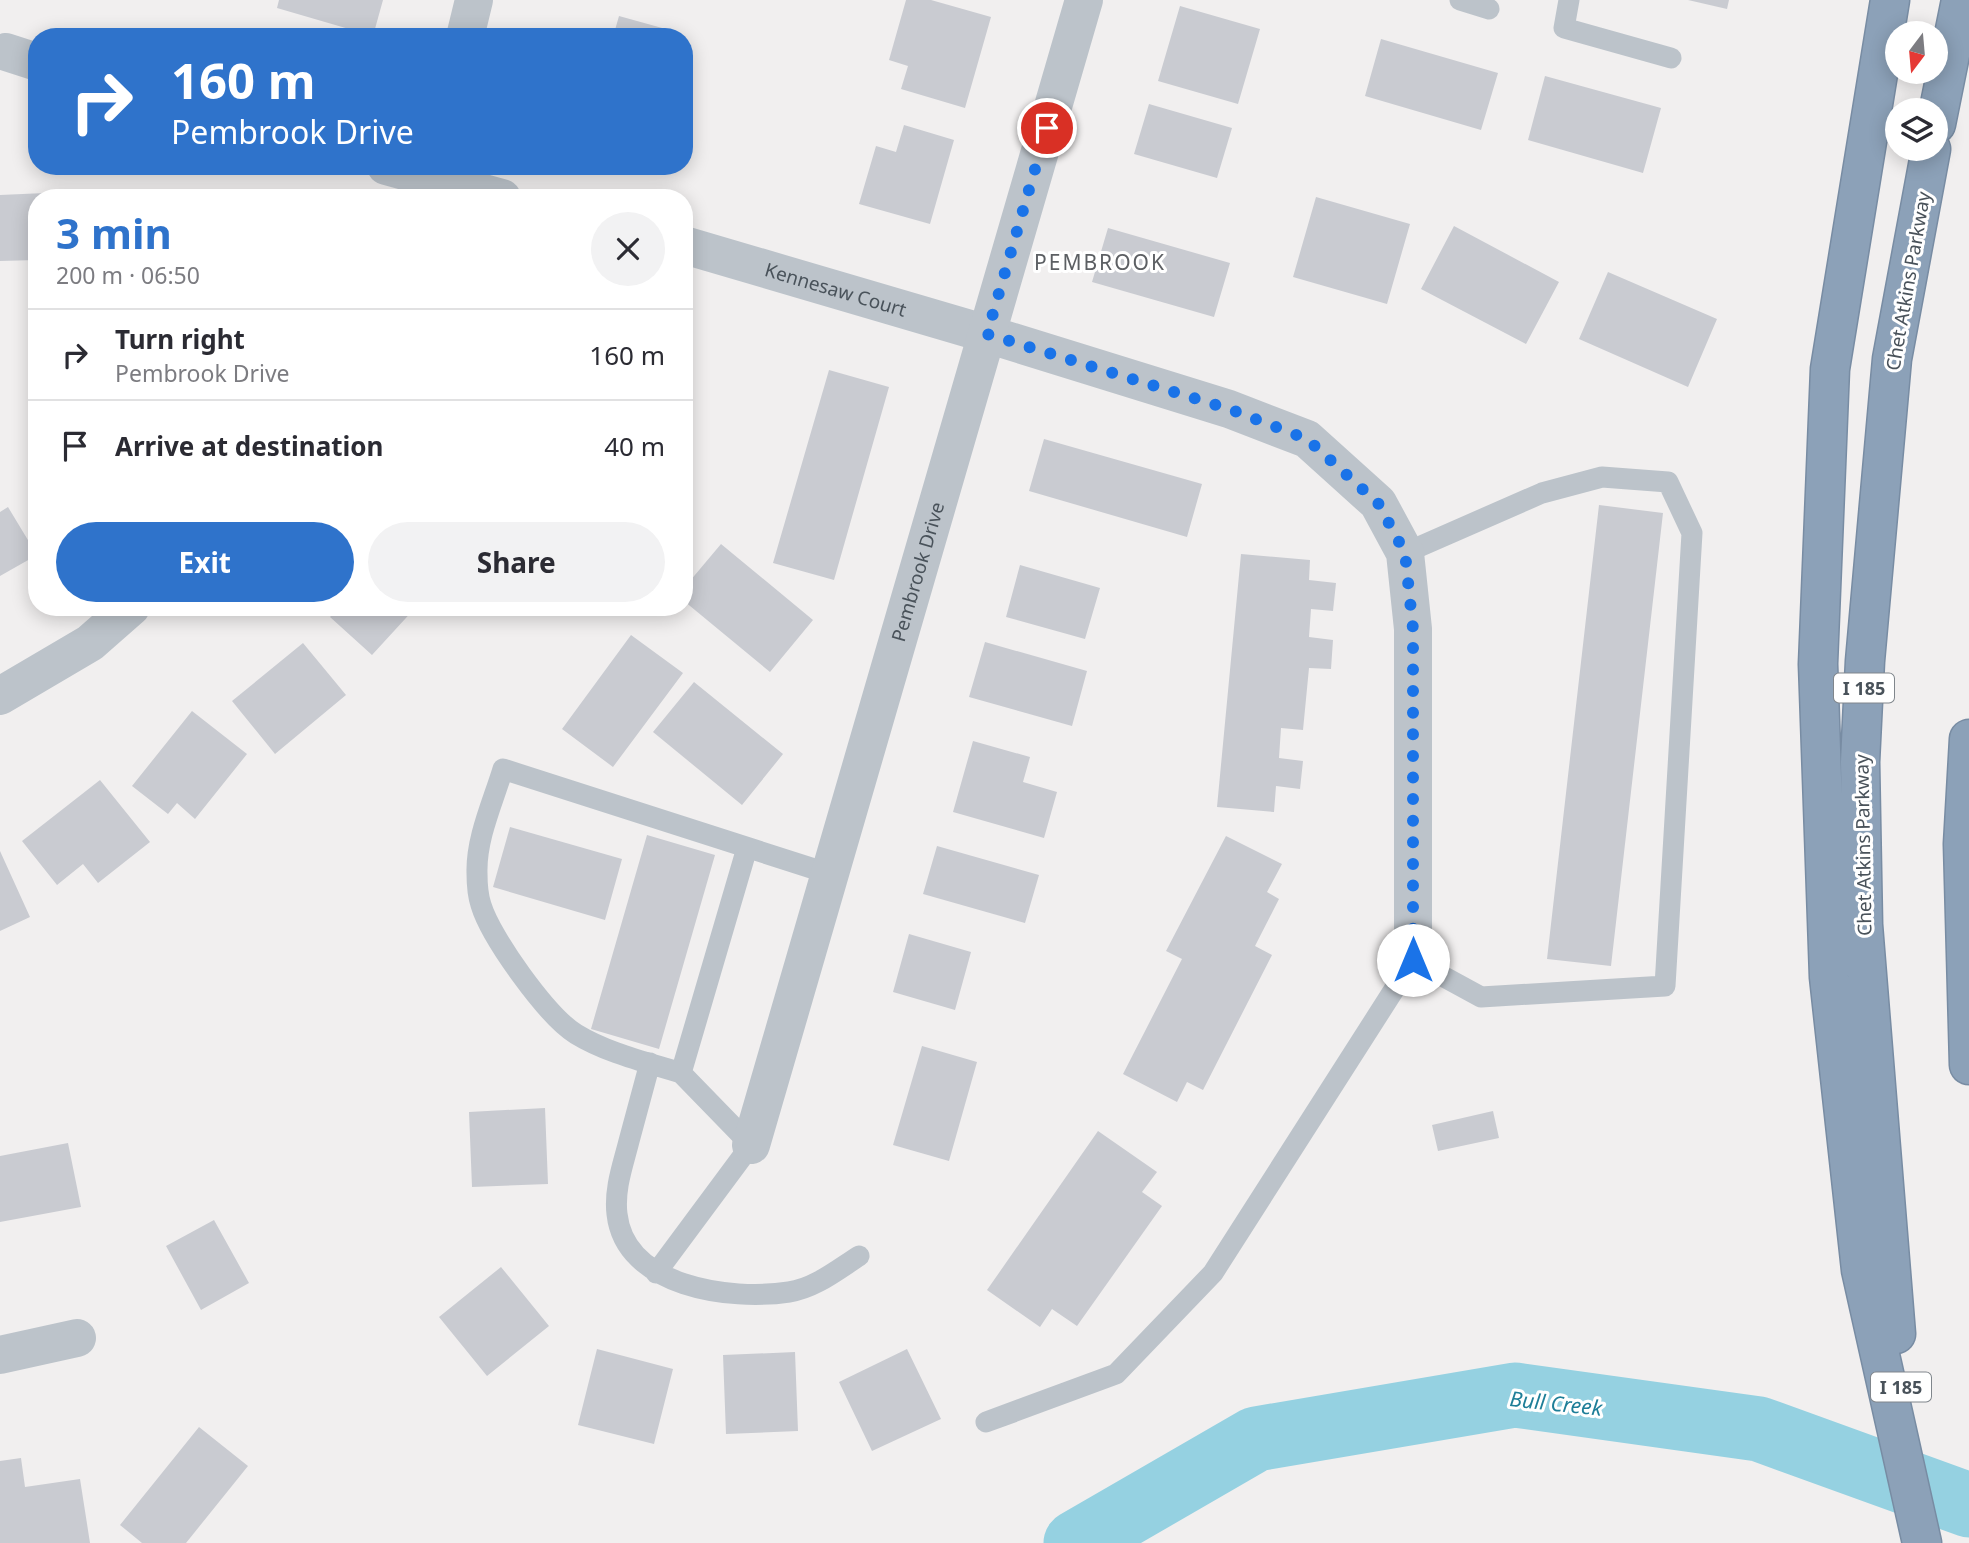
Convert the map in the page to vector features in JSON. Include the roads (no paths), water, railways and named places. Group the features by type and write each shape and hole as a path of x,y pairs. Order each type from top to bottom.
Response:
{"highway":[{"path":"1890,0 1830,369 1818,664 1829,977 1861,1270 1923,1543"},
{"path":"1941,98 1961,0"},
{"name":"Chet Atkins Parkway","path":"1923,1543 1900,1380 1887,1230 1863,925 1860,762 1865,662 1892,359 1929,161"},
{"path":"1969,739 1963,844 1969,1065"}],"street":[{"path":"467,28 474,0"},
{"name":"Pembrook Drive","path":"751,1145 1084,0"},
{"path":"413,175 464,189"},
{"name":"Kennesaw Court","path":"693,248 1229,409 1307,439 1378,503 1405,553"},
{"path":"1405,553 1413,629 1413,960"},
{"path":"0,696 90,643 121,616"},
{"path":"0,1355 77,1338"}],"lane":[{"path":"1460,0 1489,9"},
{"path":"1569,0 1564,28 1671,58"},
{"path":"986,1422 1116,1374 1213,1273 1413,960 1481,997 1665,986 1692,533 1668,482 1602,477 1542,493 1405,553"},
{"path":"656,1273 751,1145 681,1073 598,1046 573,1032 538,996 513,963 492,930 480,904 477,871 482,836 503,769 830,874"},
{"path":"681,1073 747,848"},
{"path":"650,1063 617,1187 617,1216 630,1251 656,1273 699,1289 744,1294 790,1292 819,1282 859,1256"}],"waterway":[{"name":"Bull Creek","path":"1076,1543 1256,1439 1515,1395 1759,1429 1969,1505"}],"district":[{"name":"PEMBROOK","path":"1100,262"}]}
